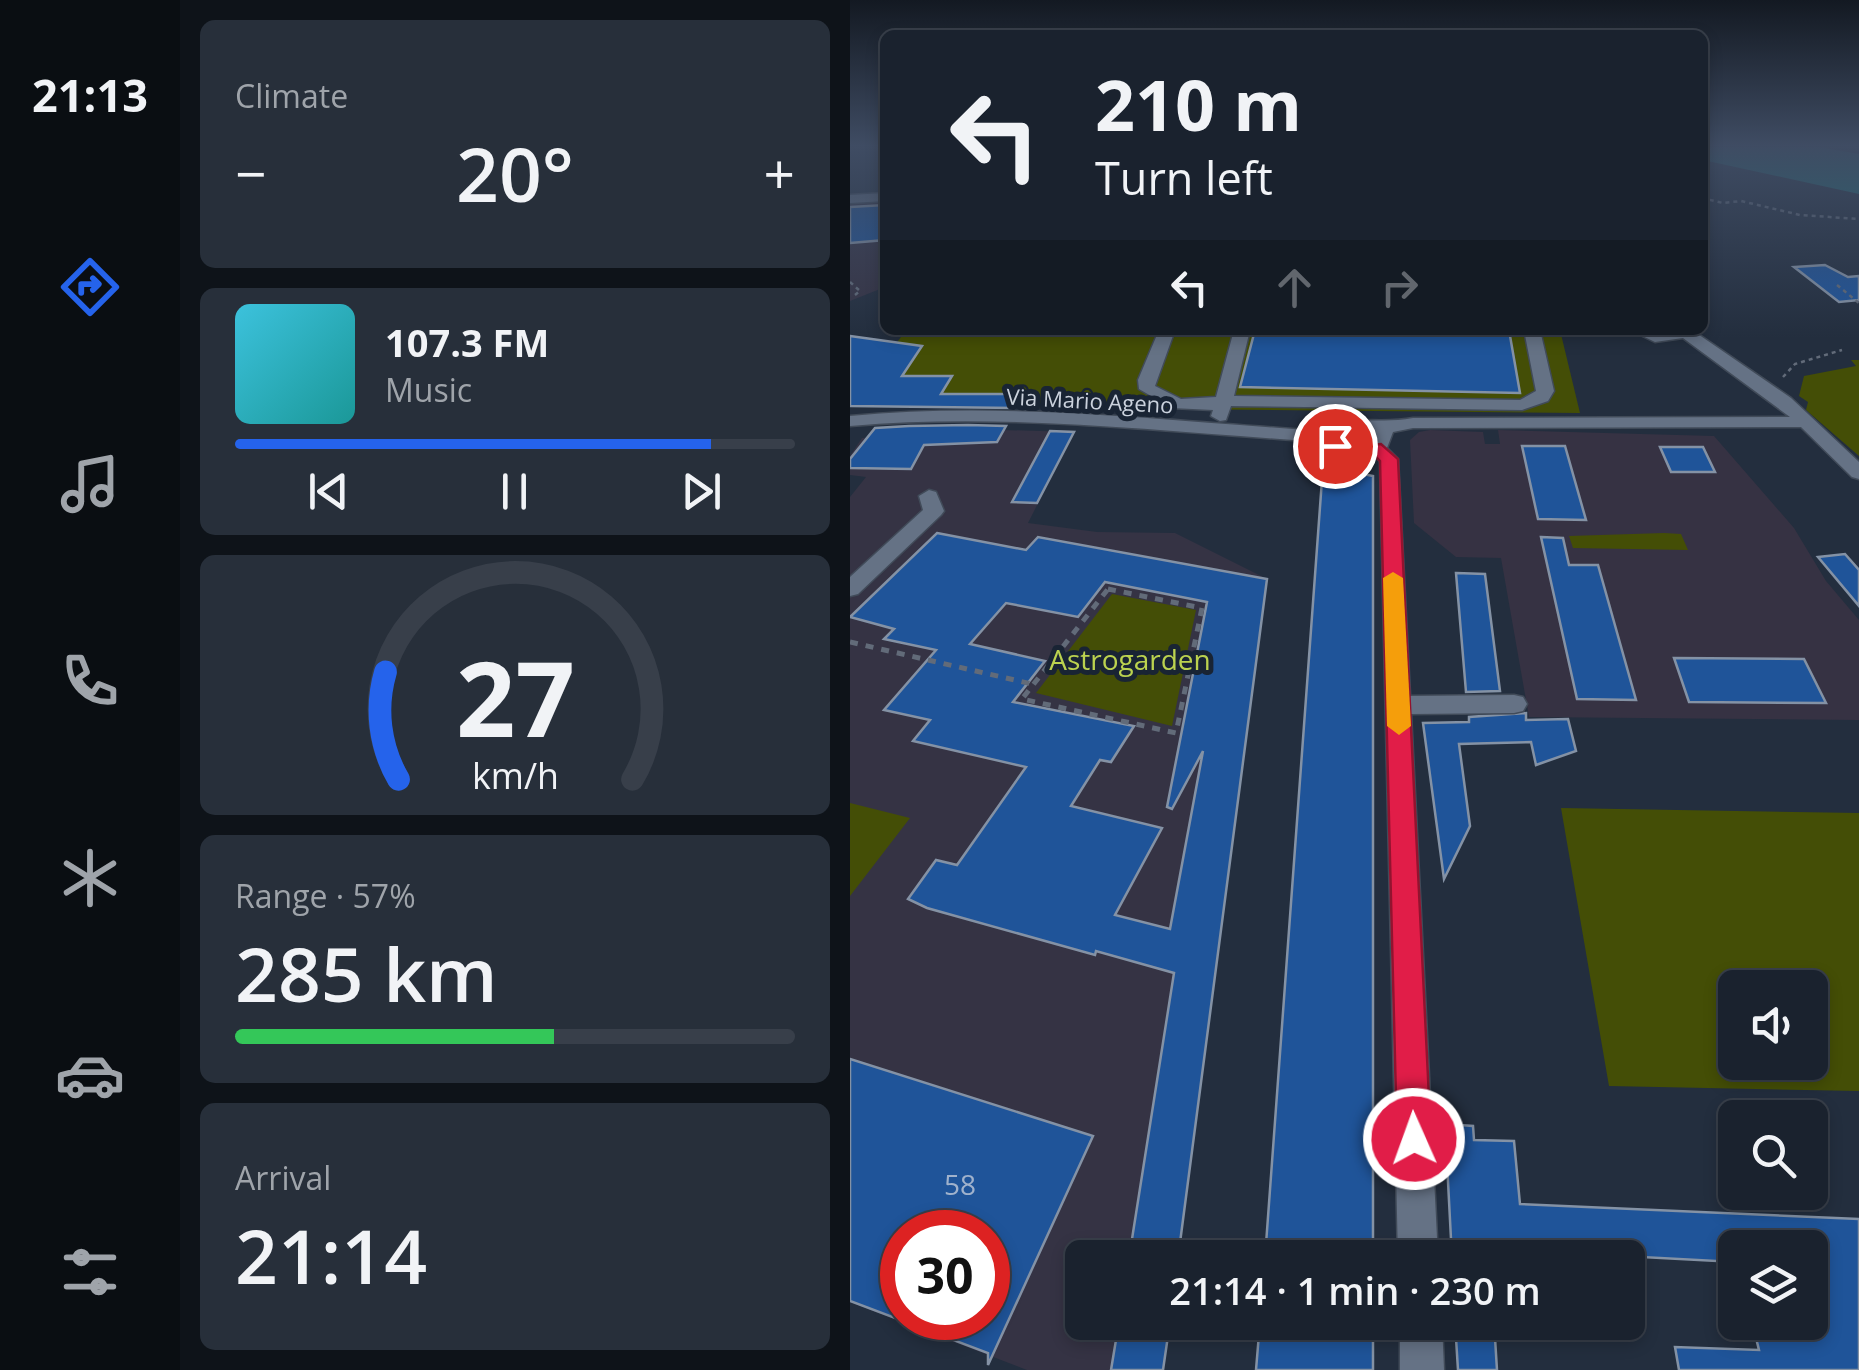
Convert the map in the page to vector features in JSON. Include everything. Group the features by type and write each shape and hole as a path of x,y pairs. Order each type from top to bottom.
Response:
{"street":[{"path":"1165,335 1146,380 1147,389 1171,400 1224,396 1465,414 1805,422"},
{"path":"1218,430 1241,335"},
{"path":"1417,1240 1389,459 1378,438 1368,423 1349,422 1334,428 1328,437 1342,449 1378,438 1414,422 1522,405 1542,397 1545,390 1533,335"},
{"path":"1690,335 1758,382 1859,473"},
{"name":"Via Mario Ageno","path":"850,421 904,416 1022,418 1328,437"},
{"path":"850,589 934,511 929,496"},
{"path":"1398,705 1514,704"},
{"path":"1421,1340 1422,1370"}],"path":[{"path":"1783,211 1859,220"},
{"path":"850,282 860,291 855,295"},
{"path":"1837,285 1859,302"},
{"path":"1781,379 1796,364 1842,350"},
{"path":"1825,355 1835,360"},
{"path":"1108,589 1202,608 1176,733 1022,699 1034,684 1108,589"},
{"path":"850,642 1034,684"}],"shaded area":[{"path":"850,211 880,211 880,289 850,301"},
{"path":"969,429 1074,432 1028,523 1097,532 1175,533 1267,579 1179,1240 1065,1240 1065,1340 1166,1340 1162,1370 1027,1370 949,1340 1010,1340 1010,1210 880,1210 880,1314 850,1302 850,497 866,477 850,475 850,456 862,438"},
{"path":"1498,430 1714,436 1794,528 1826,581 1859,620 1859,720 1529,717 1501,558 1456,557 1414,523 1410,440 1419,432 1483,432 1485,444 1500,444"}],"green space":[{"path":"902,335 1561,335 1580,413 851,406"},
{"path":"1851,360 1859,360 1859,456 1806,410 1808,402 1799,396 1804,376 1856,366"},
{"path":"1681,534 1688,550 1573,548 1569,536"},
{"name":"Astrogarden","path":"1112,594 1196,610 1172,726 1036,693"},
{"path":"850,803 910,818 850,896"},
{"path":"1561,808 1859,813 1859,1091 1609,1086"}],"building":[{"path":"850,211 880,211 880,240 850,243"},
{"path":"1825,265 1848,277 1859,276 1859,300 1839,302 1794,267"},
{"path":"1254,335 1510,335 1520,393 1240,387"},
{"path":"850,336 922,346 902,376 952,376 941,394 1022,394 1015,408 850,406"},
{"path":"1006,426 997,442 924,445 911,469 850,468 850,459 875,428"},
{"path":"1050,431 1074,432 1037,503 1012,502"},
{"path":"1522,446 1565,446 1586,520 1538,519"},
{"path":"1660,447 1703,447 1715,472 1671,472"},
{"path":"1323,466 1373,476 1373,1240 1266,1240"},
{"path":"937,533 1026,550 1038,537 1267,579 1180,1240 1132,1240 1174,973 1096,951 1095,955 927,908 908,899 936,860 957,865 1026,767 913,741 930,720 884,710 936,650 884,639 894,629 850,617","holes":["1105,582 1207,602 1167,807 1172,809 1203,751 1170,929 1115,915 1162,828 1071,806 1100,760 1111,762 1134,726 1013,702 1045,661 970,644 1006,603 1078,617"]},
{"path":"1541,537 1563,538 1569,565 1598,565 1636,700 1577,699"},
{"path":"1845,554 1859,570 1859,606 1818,557"},
{"path":"1456,573 1485,574 1500,691 1466,692"},
{"path":"1674,658 1804,659 1826,703 1689,702"},
{"path":"1526,713 1526,720 1568,719 1576,751 1536,765 1531,742 1459,744 1470,826 1444,879 1423,723 1469,722 1469,717"},
{"path":"850,1059 1093,1136 1010,1317 1010,1210 880,1210 880,1312 850,1301"},
{"path":"1445,1124 1473,1126 1474,1140 1514,1141 1520,1204 1859,1219 1859,1370 1679,1370 1675,1347 1759,1350 1756,1340 1828,1340 1828,1230 1718,1230 1718,1261 1645,1257 1645,1240 1451,1240"},
{"path":"954,1340 999,1340 988,1365 988,1353"},
{"path":"1116,1340 1167,1340 1163,1370 1111,1370"},
{"path":"1258,1340 1373,1340 1373,1370 1256,1370"},
{"path":"1456,1340 1495,1340 1497,1370 1458,1370"}],"slow traffic":[{"path":"1393,578 1399,726"}],"route":[{"path":"1335,446 1359,451 1375,448 1389,459 1414,1139"}]}
